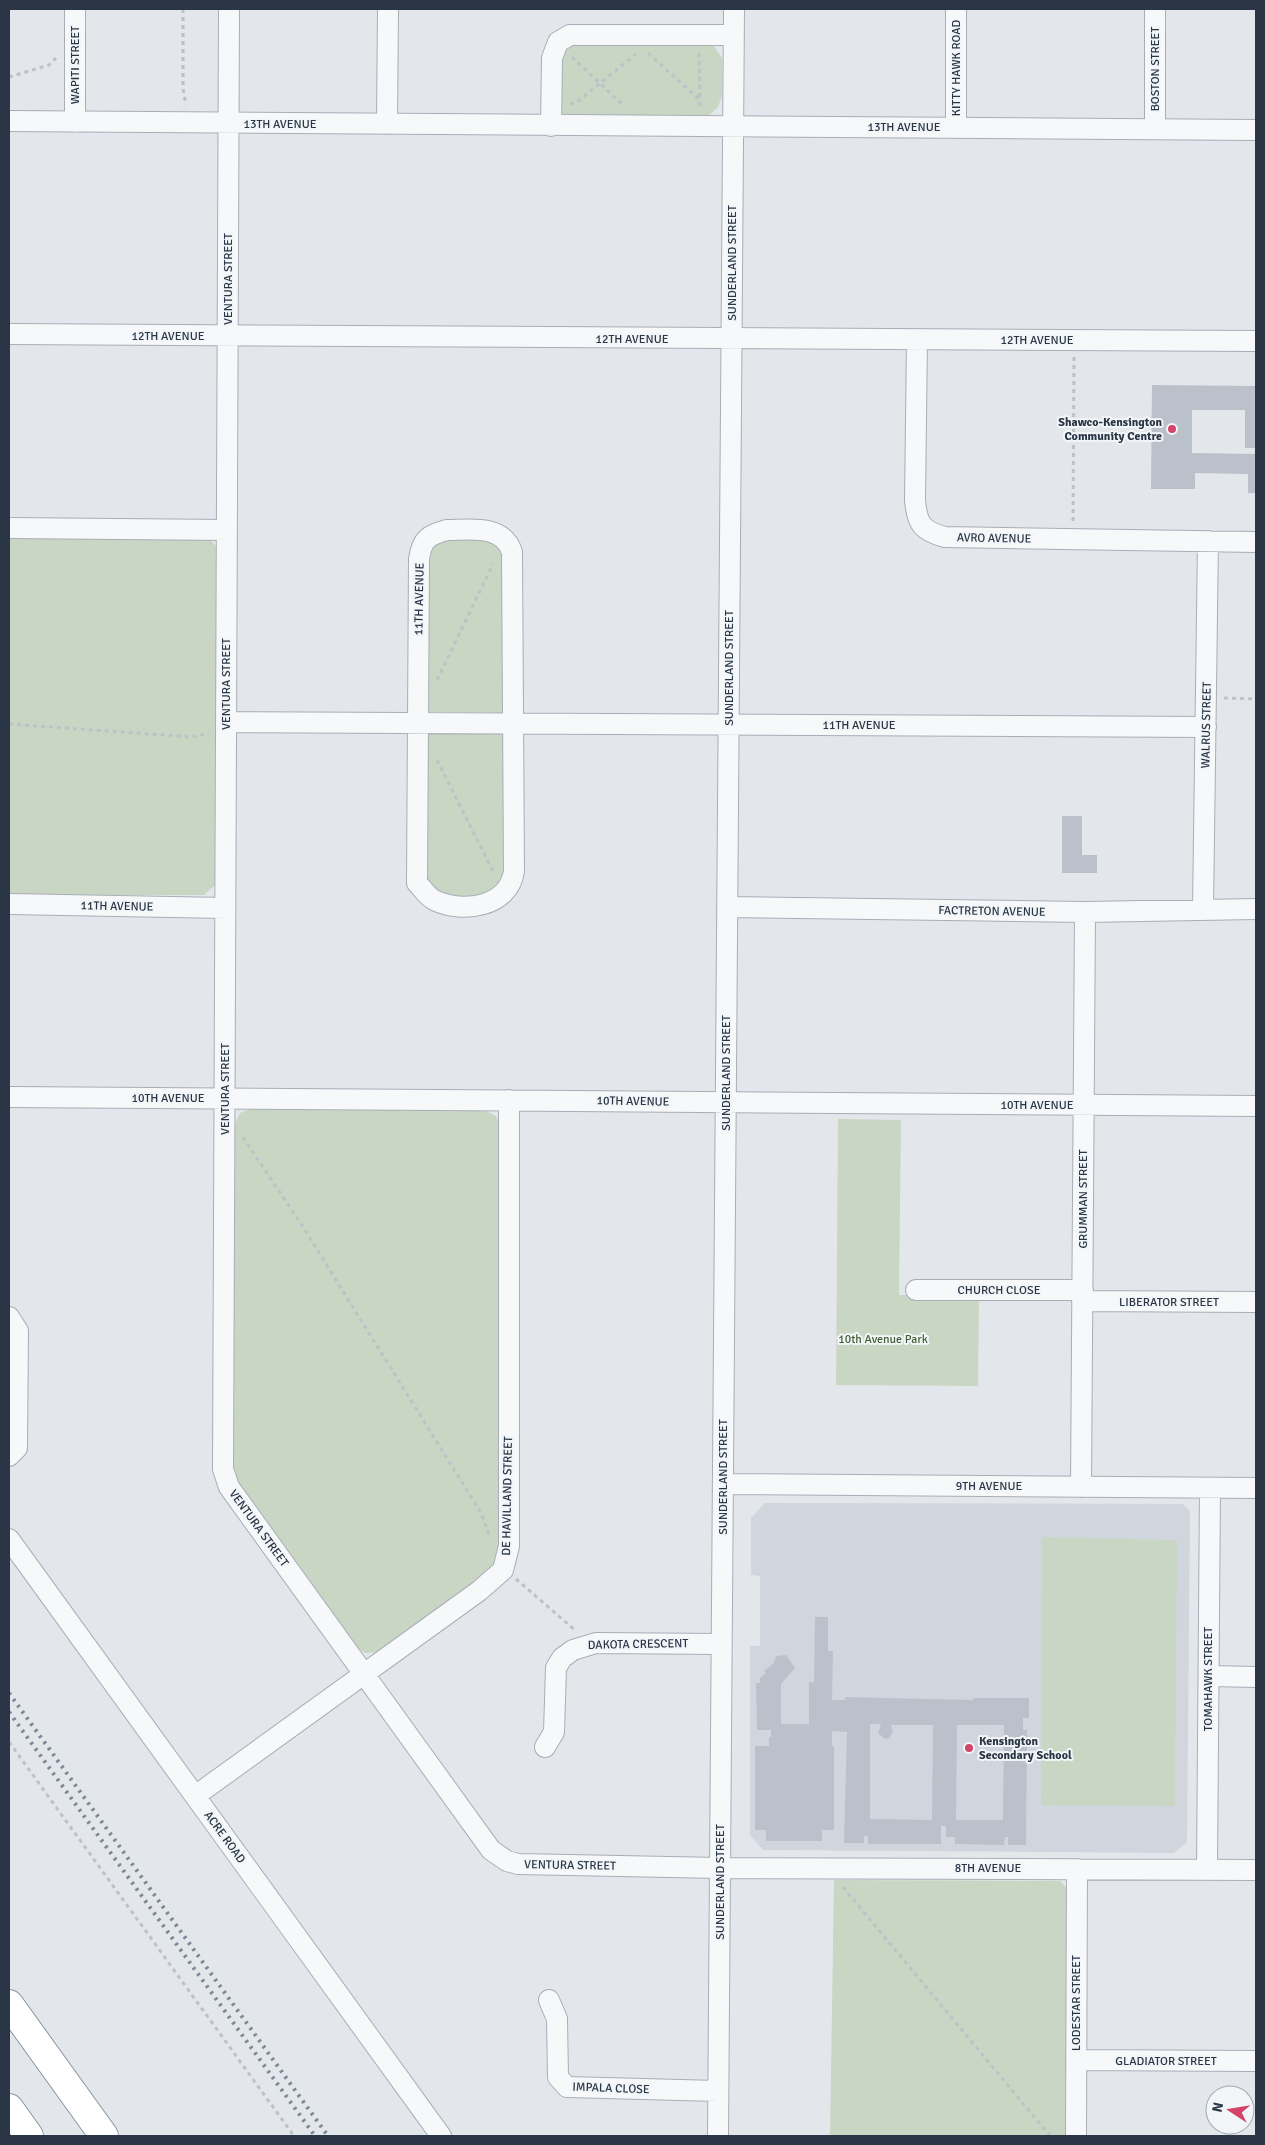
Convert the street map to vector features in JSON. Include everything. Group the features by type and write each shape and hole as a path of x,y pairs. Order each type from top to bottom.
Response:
{"highway":[{"path":"9,2004 104,2136"},
{"path":"9,2108 29,2136"}],"street":[{"name":"WAPITI STREET","path":"75,9 75,122"},
{"name":"VENTURA STREET","path":"229,9 223,1469 225,1478 235,1496 491,1850 507,1861 518,1864 720,1868"},
{"path":"387,124 388,9"},
{"name":"SUNDERLAND STREET","path":"718,2136 734,9"},
{"name":"KITTY HAWK ROAD","path":"956,9 956,127"},
{"name":"BOSTON STREET","path":"1155,9 1155,129"},
{"path":"551,126 552,58 558,42 570,35 734,35"},
{"name":"13TH AVENUE","path":"9,121 1256,130"},
{"name":"12TH AVENUE","path":"9,334 1256,341"},
{"name":"AVRO AVENUE","path":"917,340 915,500 919,524 930,533 945,537 1256,542"},
{"path":"9,528 227,530"},
{"name":"11TH AVENUE","path":"447,530 491,531 499,534 510,544 512,552 512,723 512,879 504,894 483,905 448,904 432,900 418,883 421,545 432,534 447,530"},
{"name":"WALRUS STREET","path":"1203,910 1208,541"},
{"name":"11TH AVENUE","path":"226,722 1206,727"},
{"name":"11TH AVENUE","path":"9,904 225,908"},
{"name":"FACTRETON AVENUE","path":"727,907 1085,912 1256,909"},
{"name":"GRUMMAN STREET","path":"1081,1487 1085,912"},
{"name":"10TH AVENUE","path":"9,1097 225,1107 509,1100 1256,1106"},
{"name":"DE HAVILLAND STREET","path":"195,1796 479,1591 503,1570 508,1546 509,1100"},
{"name":"CHURCH CLOSE","path":"916,1290 1082,1296"},
{"name":"LIBERATOR STREET","path":"1082,1296 1256,1302"},
{"path":"9,1317 18,1331 18,1341 17,1448 9,1456"},
{"name":"9TH AVENUE","path":"723,1484 1256,1488"},
{"name":"TOMAHAWK STREET","path":"1207,1870 1210,1488"},
{"name":"ACRE ROAD","path":"9,1539 441,2136"},
{"name":"DAKOTA CRESCENT","path":"545,1747 554,1732 556,1668 562,1658 573,1650 596,1643 721,1644"},
{"path":"1208,1676 1256,1677"},
{"name":"8TH AVENUE","path":"720,1868 1256,1870"},
{"name":"LODESTAR STREET","path":"1076,2136 1077,1869"},
{"name":"IMPALA CLOSE","path":"549,2000 557,2019 558,2077 567,2087 718,2092"},
{"name":"GLADIATOR STREET","path":"1076,2060 1256,2061"}],"path":[{"path":"183,9 183,89 190,123"},
{"path":"699,35 700,100"},
{"path":"9,77 49,65 62,53 75,48"},
{"path":"567,104 577,102 642,48 695,96"},
{"path":"570,54 626,108"},
{"path":"1073,539 1074,340"},
{"path":"1206,698 1256,698"},
{"path":"9,724 192,737 217,730 226,722"},
{"path":"225,1107 303,1227 481,1514 491,1538"},
{"path":"503,1570 578,1632"},
{"path":"9,1742 294,2136"},
{"path":"829,1867 837,1880 1050,2136"}],"shaded area":[{"name":"Kensington Secondary School","path":"765,1503 1183,1504 1190,1511 1187,1842 1174,1853 763,1850 750,1835 750,1646 760,1646 760,1576 751,1575 751,1518"}],"green space":[{"path":"571,42 713,45 722,58 722,96 718,107 706,118 567,117 558,111 558,55"},
{"path":"432,534 505,540 513,879 466,905 417,883 419,559"},
{"path":"9,536 204,538 210,540 219,549 216,884 204,895 9,895"},
{"path":"255,1107 480,1108 496,1116 503,1133 500,1544 496,1568 382,1652 365,1653 352,1645 232,1474 233,1128 240,1113"},
{"name":"10th Avenue Park","path":"838,1119 901,1120 899,1295 979,1295 978,1386 836,1385"},
{"path":"1042,1537 1177,1540 1175,1806 1041,1805"},
{"path":"834,1880 1060,1881 1067,1888 1069,2136 830,2136"}],"building":[{"name":"Shawco-Kensington Community Centre","path":"1152,385 1256,386 1256,448 1245,448 1245,410 1192,410 1192,453 1256,454 1256,493 1248,493 1248,474 1195,473 1195,489 1151,489"},
{"path":"1062,816 1082,816 1082,855 1097,855 1097,873 1062,873"},
{"path":"815,1617 828,1617 828,1651 833,1651 832,1700 845,1700 845,1697 973,1700 973,1698 1029,1698 1029,1718 1023,1718 1023,1730 1027,1730 1026,1845 1008,1845 1008,1837 1005,1837 1004,1845 955,1844 955,1837 946,1837 946,1826 941,1826 941,1844 868,1844 868,1836 864,1836 864,1843 844,1843 847,1732 832,1731 832,1746 834,1746 834,1830 822,1830 822,1841 766,1841 766,1830 755,1830 755,1746 769,1746 771,1730 757,1730 756,1683 760,1683 760,1678 766,1673 764,1671 774,1663 776,1656 786,1655 795,1668 781,1684 781,1724 809,1724 809,1682 814,1682","holes":["870,1724 881,1724 878,1733 885,1739 889,1738 893,1732 891,1725 933,1725 932,1820 870,1819","957,1725 1004,1725 1003,1820 956,1820"]}],"railway":[{"path":"9,1693 328,2136"},
{"path":"9,1712 315,2136"}],"place":[{"name":"Shawco-Kensington Community Centre","path":"1172,429"},
{"name":"Kensington Secondary School","path":"969,1748"}]}
